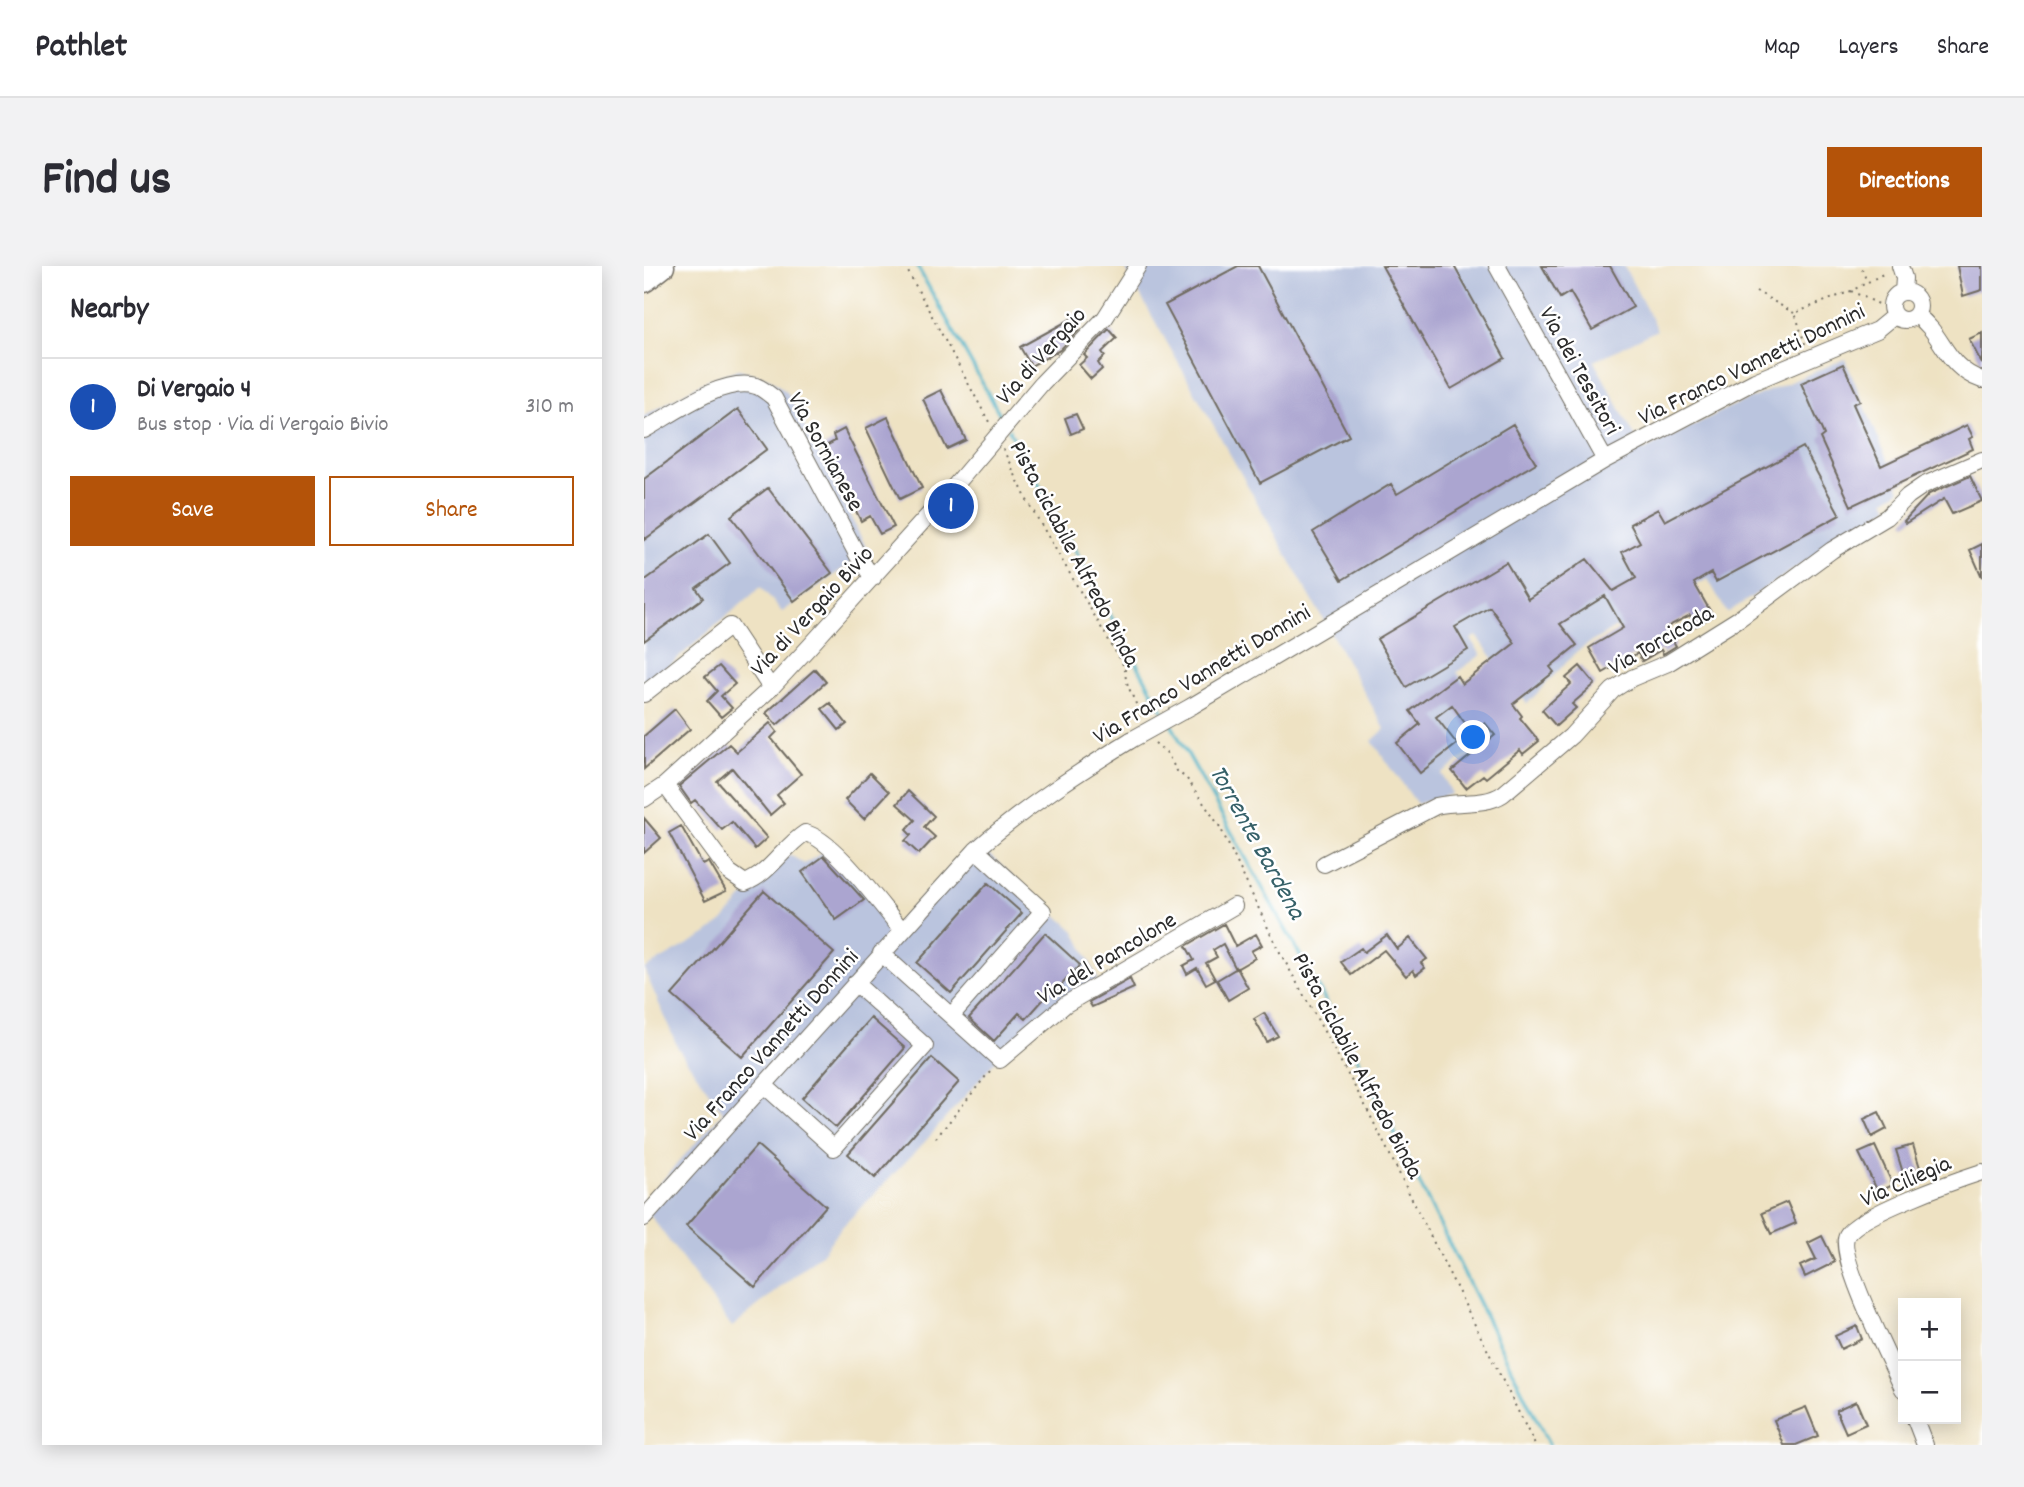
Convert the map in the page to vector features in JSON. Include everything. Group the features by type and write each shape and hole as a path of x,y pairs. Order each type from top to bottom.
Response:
{"highway":[{"path":"644,280 662,266"}],"street":[{"name":"Via di Vergaio","path":"997,437 1042,383 1105,318 1138,266"},
{"name":"Via dei Tessitori","path":"1497,266 1605,460"},
{"path":"1902,279 1890,312 1905,320 1916,315"},
{"path":"1902,279 1918,301 1916,315"},
{"name":"Via Franco Vannetti Donnini","path":"644,1218 976,850 1054,788 1605,460 1755,381 1877,330 1890,312"},
{"path":"1916,315 1929,324 1959,368 1982,380"},
{"name":"Via Sornianese","path":"644,430 720,388 736,383 758,386 774,398 859,558 873,578"},
{"name":"Via di Vergaio Bivio","path":"644,799 665,785 771,688 873,578 997,437"},
{"name":"Via Torcicoda","path":"1324,864 1436,806 1448,803 1492,802 1571,736 1613,690 1632,678 1668,663 1729,625 1832,550 1886,517 1924,485 1982,460"},
{"path":"644,694 730,626 771,688"},
{"path":"665,785 729,872 745,883 757,879 794,840 805,833 814,834 832,848 902,930"},
{"path":"951,1016 1043,911 976,850"},
{"name":"Via del Pancolone","path":"1000,1060 1066,1004 1234,906"},
{"path":"881,953 1000,1060"},
{"path":"764,1085 834,1149 925,1046 855,983"},
{"name":"Via Ciliegia","path":"1898,1377 1850,1267 1844,1244 1846,1236 1852,1228 1918,1195 1982,1172"},
{"path":"1917,1424 1925,1445"}],"path":[{"name":"Pista ciclabile Alfredo Binda","path":"905,266 997,437 1028,502 1125,668 1124,678 1141,716"},
{"path":"1862,269 1868,283"},
{"path":"1795,313 1851,291 1890,271 1902,279"},
{"path":"1756,291 1795,313 1810,358"},
{"path":"1851,291 1890,312"},
{"name":"Pista ciclabile Alfredo Binda","path":"1154,743 1166,752 1177,771 1186,779 1220,827 1277,947 1373,1119 1535,1445"},
{"path":"936,1139 1000,1060"}],"shaded area":[{"path":"1131,266 1624,266 1657,330 1594,361 1643,451 1728,408 1845,359 1900,490 1885,499 1889,507 1727,613 1708,579 1675,596 1624,640 1616,627 1577,651 1527,704 1477,636 1471,639 1481,655 1457,672 1500,731 1442,774 1452,794 1417,804 1372,741 1385,729 1126,270"},
{"path":"739,369 770,379 787,392 868,551 782,612 761,587 644,687 644,416 709,379"},
{"path":"975,842 1075,931 1098,979 1005,1050 923,1144 841,1228 822,1253 732,1327 644,1207 644,1201 723,1112 678,1048 644,969 706,934 723,921 748,892 754,892 789,854 804,864 829,848 894,925"}],"building":[{"path":"1238,266 1258,266 1349,436 1260,483 1165,305"},
{"path":"1382,266 1454,266 1505,358 1451,389"},
{"path":"1542,266 1610,266 1633,307 1592,330 1570,292 1560,298"},
{"path":"1957,266 1982,266 1982,290 1963,296"},
{"path":"1073,318 1079,330 1060,350 1031,366 1020,347"},
{"path":"1109,329 1117,338 1102,352 1105,356 1098,363 1102,369 1091,379 1079,365 1087,358 1084,355"},
{"path":"1982,333 1982,364 1969,339"},
{"path":"1843,364 1860,401 1853,404 1881,466 1967,425 1973,437 1969,439 1973,449 1851,506 1820,438 1824,435 1801,383"},
{"path":"941,390 966,440 947,449 923,399"},
{"path":"738,409 767,449 644,540 644,479"},
{"path":"1076,414 1083,429 1071,434 1065,418"},
{"path":"888,417 922,488 900,499 866,428"},
{"path":"1513,424 1536,463 1342,580 1313,532 1391,484 1397,494"},
{"path":"844,429 894,527 880,534 870,516 861,521 824,447 835,441 833,435"},
{"path":"1803,447 1840,515 1716,582 1711,573 1694,583 1713,616 1696,626 1690,615 1665,628 1676,646 1663,654 1661,650 1642,661 1638,653 1603,673 1589,648 1623,628 1605,596 1560,624 1577,645 1550,667 1554,672 1513,704 1522,716 1520,718 1539,741 1523,754 1520,750 1486,778 1483,775 1466,788 1452,771 1495,735 1485,723 1472,733 1452,705 1436,717 1457,744 1420,773 1397,743 1420,724 1410,711 1457,676 1462,684 1515,643 1490,607 1455,627 1468,650 1406,687 1377,639 1506,562 1528,599 1587,559 1613,591 1636,578 1622,552 1640,542 1630,524 1658,509 1665,521"},
{"path":"1970,476 1982,501 1952,514 1944,499 1906,523 1904,521 1929,494"},
{"path":"768,488 832,573 794,601 731,516"},
{"path":"709,534 730,563 696,588 703,598 644,641 644,581"},
{"path":"1982,544 1982,577 1970,550"},
{"path":"719,666 735,684 721,696 732,708 721,717 707,701 717,691 705,677"},
{"path":"1580,666 1595,684 1572,704 1576,708 1556,726 1542,710 1571,684 1566,678"},
{"path":"815,669 826,682 777,725 766,713"},
{"path":"830,703 847,724 839,730 822,709"},
{"path":"675,709 690,729 644,769 644,736"},
{"path":"770,723 777,732 771,738 801,774 777,795 784,803 770,815 732,768 717,781 767,838 755,849 732,822 722,830 695,800 691,803 679,786 729,744 737,752"},
{"path":"870,773 889,792 864,819 845,800"},
{"path":"908,791 934,816 924,827 935,837 919,854 905,841 911,835 906,830 915,820 897,804"},
{"path":"644,818 661,838 644,853"},
{"path":"681,826 703,865 709,862 726,891 705,901 669,833"},
{"path":"824,856 864,900 836,920 802,872"},
{"path":"988,883 1022,913 951,993 917,963"},
{"path":"764,891 834,953 742,1057 672,995"},
{"path":"1224,924 1235,946 1256,934 1262,945 1251,951 1255,958 1236,969 1223,944 1213,950 1217,957 1206,963 1215,979 1206,984 1197,968 1187,974 1183,966 1194,960 1186,946"},
{"path":"1045,933 1080,965 1054,993 1051,991 1026,1019 1019,1013 994,1041 969,1018"},
{"path":"1387,935 1397,949 1410,938 1427,959 1421,963 1425,968 1416,975 1413,970 1406,976 1384,950 1351,975 1341,962 1361,948 1364,952"},
{"path":"1237,968 1248,988 1228,1000 1217,980"},
{"path":"1130,979 1134,988 1092,1007 1089,1002"},
{"path":"1264,1013 1278,1036 1267,1042 1254,1019"},
{"path":"871,1018 905,1048 836,1128 802,1098"},
{"path":"932,1058 959,1082 875,1178 848,1154"},
{"path":"1879,1112 1887,1129 1872,1137 1864,1119"},
{"path":"757,1145 826,1206 755,1287 686,1226"},
{"path":"1913,1145 1921,1171 1904,1176 1896,1150"},
{"path":"1875,1146 1893,1185 1878,1192 1859,1153"},
{"path":"1787,1202 1796,1223 1771,1234 1762,1213"},
{"path":"1822,1236 1835,1262 1805,1277 1800,1266 1816,1259 1808,1243"},
{"path":"1857,1326 1862,1339 1841,1349 1835,1336"},
{"path":"1856,1401 1866,1424 1846,1433 1836,1410"},
{"path":"1806,1407 1818,1436 1796,1445 1784,1445 1774,1420"}],"waterway":[{"name":"Torrente Bardena","path":"917,266 1003,420"},
{"name":"Torrente Bardena","path":"1009,430 1165,715"},
{"name":"Torrente Bardena","path":"1171,724 1358,1059 1549,1445"}],"place":[{"name":"Di Vergaio 4","path":"951,506"}]}
